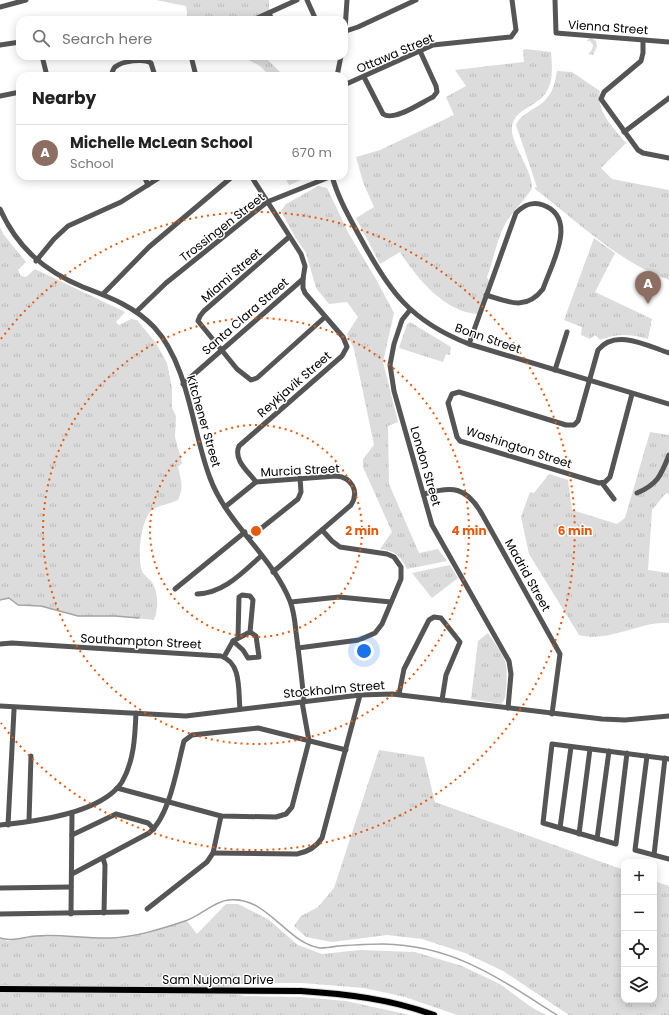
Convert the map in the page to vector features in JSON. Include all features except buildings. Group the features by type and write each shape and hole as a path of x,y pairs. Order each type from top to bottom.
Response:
{"main road":[{"name":"Sam Nujoma Drive","path":"0,989 301,991 346,994 392,1002 434,1015"}],"street":[{"path":"0,7 26,0"},
{"path":"262,16 295,0"},
{"path":"307,0 314,16"},
{"path":"346,16 347,0"},
{"path":"348,30 416,0"},
{"name":"Ottawa Street","path":"348,84 420,51 442,44 511,37 516,30 512,0"},
{"name":"Vienna Street","path":"555,0 556,33 669,42"},
{"path":"643,40 643,53 641,61 604,92 601,100 640,152 669,158"},
{"path":"0,45 16,43"},
{"path":"364,77 383,114 388,116 396,116 433,96 437,92 436,86 420,51"},
{"path":"43,60 45,72"},
{"path":"112,72 113,69 117,66 143,60 151,63 154,72"},
{"path":"192,60 195,72"},
{"path":"338,72 340,60"},
{"path":"0,96 16,93"},
{"path":"624,132 669,98"},
{"path":"146,180 148,185"},
{"path":"36,261 68,226 121,202 156,180"},
{"path":"103,294 149,247 228,180"},
{"name":"Santa Clara Street","path":"183,384 221,349 303,279 305,269 301,254 254,180"},
{"name":"Trossingen Street","path":"137,311 172,278 267,202 322,180"},
{"name":"Bonn Street","path":"333,180 345,211 382,276 410,310 435,329 469,344 669,404"},
{"path":"469,344 486,295 516,213 527,205 534,203 547,206 554,211 561,223 562,234 540,294 532,300 518,304 486,295"},
{"name":"Kitchener Street","path":"0,209 11,232 36,261 67,279 103,294 137,311 154,327 166,344 175,361 183,384 210,479 225,507 262,556 291,602 309,741"},
{"name":"Miami Street","path":"289,237 200,316 198,321 241,373 252,380 257,378 325,317"},
{"name":"Reykjavik Street","path":"256,482 237,458 239,446 346,351 347,345 343,337 302,288 303,279"},
{"name":"London Street","path":"410,310 402,320 394,344 391,374 394,391 434,528 507,656 511,674 508,708"},
{"path":"555,370 567,332"},
{"path":"589,380 598,350 608,341 621,338 669,352"},
{"name":"Washington Street","path":"589,380 578,421 574,425 566,425 459,392 452,394 448,403 457,438 460,441 602,483"},
{"path":"614,499 602,483 608,480 632,394"},
{"path":"637,493 651,488 655,484 663,470 669,454"},
{"name":"Murcia Street","path":"225,507 256,482 343,476 348,479 353,486 354,492 352,503 273,572"},
{"path":"249,538 298,499 301,492 300,478"},
{"name":"Madrid Street","path":"424,494 444,489 452,490 471,497 482,514 560,654 552,714"},
{"path":"298,648 359,640 370,636 379,629 402,576 399,562 394,557 386,554 340,547 322,530"},
{"path":"175,589 244,532"},
{"path":"197,594 210,593 220,589 243,574 262,556"},
{"path":"240,709 236,670 231,662 224,657 236,639 239,597 242,595 250,596 253,600 250,632"},
{"path":"291,602 339,597 391,602"},
{"path":"399,694 404,669 429,620 437,617 441,618 460,642 446,675 442,700"},
{"path":"236,639 248,658 260,657 256,636 250,632"},
{"path":"236,639 250,632"},
{"name":"Southampton Street","path":"0,644 12,643 185,653 224,657"},
{"name":"Stockholm Street","path":"0,706 186,716 360,695 399,694 552,714 612,720 669,716"},
{"path":"213,853 297,854 304,853 315,847 322,838 360,695"},
{"path":"8,824 14,710"},
{"path":"0,825 72,813 106,796 117,788 125,775 132,758 135,742 136,713"},
{"path":"72,874 154,829 167,802 184,741 187,737 192,735 258,728 346,750"},
{"path":"117,788 220,816 276,817 286,814 292,806 309,741"},
{"path":"627,753 616,844 542,823 552,744 571,747 627,753 667,758 654,855"},
{"path":"560,828 571,747"},
{"path":"579,834 590,749"},
{"path":"597,839 609,751"},
{"path":"29,821 31,756"},
{"path":"647,756 635,850 669,859"},
{"path":"71,914 72,813"},
{"path":"72,835 116,814 148,823 154,829"},
{"path":"147,909 194,874 207,862 213,853 220,816"},
{"path":"103,858 105,865 104,913"},
{"path":"0,888 71,887"},
{"path":"0,914 127,912"}],"green space":[{"path":"156,0 269,0 269,13 262,16 187,16 186,6"},
{"path":"590,37 596,41 597,46 593,55 588,54 592,50 593,45 590,41 587,41"},
{"path":"526,49 551,52 552,63 550,84 545,94 517,116 512,127 514,141 529,173 532,188 513,212 501,233 487,277 489,281 478,314 466,312 443,300 423,283 400,252 380,264 356,218 374,207 363,182 356,157 380,150 454,115 446,97 466,86 455,70 524,62 523,50"},
{"path":"249,60 268,60 280,72 266,72 260,66"},
{"path":"557,71 572,72 600,91 599,99 603,113 626,143 601,168 612,179 669,190 669,280 633,263 598,240 534,188 537,187 516,125 522,117 544,102 554,85"},
{"path":"286,180 301,180 289,185"},
{"path":"318,186 327,188 349,234 394,313 383,362 398,422 388,426 389,484 419,553 438,549 447,561 407,569 402,560 396,554 380,549 392,532 363,467 363,459 374,445 354,349 347,334 358,317 347,302 329,304 316,288 306,253 295,237 281,211 286,204"},
{"path":"0,227 4,235 26,262 18,270 21,276 26,277 35,269 125,312 116,322 119,325 131,319 137,320 156,343 167,363 172,388 172,408 176,416 175,437 182,463 178,467 181,487 178,500 152,510 148,515 142,530 140,550 141,567 143,573 153,584 157,598 157,607 154,620 115,616 78,616 41,606 18,605 9,598 0,600"},
{"path":"594,238 615,253 595,292 652,319 648,339 635,336 618,335 600,340 595,335 590,339 581,335 582,327 564,320"},
{"path":"410,322 451,347 450,355 446,354 443,362 399,348 407,324"},
{"path":"650,432 669,435 669,494 666,493 652,510 648,570 669,573 669,623 650,624 605,636 596,637 579,635 529,554 521,517 530,492 534,493 549,474 568,480 572,510 617,524 625,518"},
{"path":"450,565 458,578 432,598 412,573"},
{"path":"488,633 502,653 506,664 507,679 505,695 504,701 501,704 471,699 478,641"},
{"path":"379,750 424,757 435,802 621,869 621,1003 657,1003 657,882 669,886 669,1015 569,1015 503,971 465,953 422,939 387,935 332,942 306,937 294,926 301,916 318,907 334,888"},
{"path":"226,904 238,904 268,919 298,945 322,954 360,950 415,952 462,966 500,984 531,1007 546,1015 457,1015 405,997 364,988 302,983 246,983 214,990 245,996 301,997 346,1001 410,1015 0,1015 0,938 8,941 36,936 112,938 145,933 187,921 197,934"}],"waterway":[{"path":"0,600 9,598 18,605 41,606 78,616 115,616 139,618"},
{"path":"0,938 13,939 45,936 102,938 130,936 158,930 191,919 222,901 242,900 265,912 297,938 320,948 383,944 432,950 454,957 496,977 557,1015"}],"place":[{"name":"Michelle McLean School","path":"648,304"}]}
